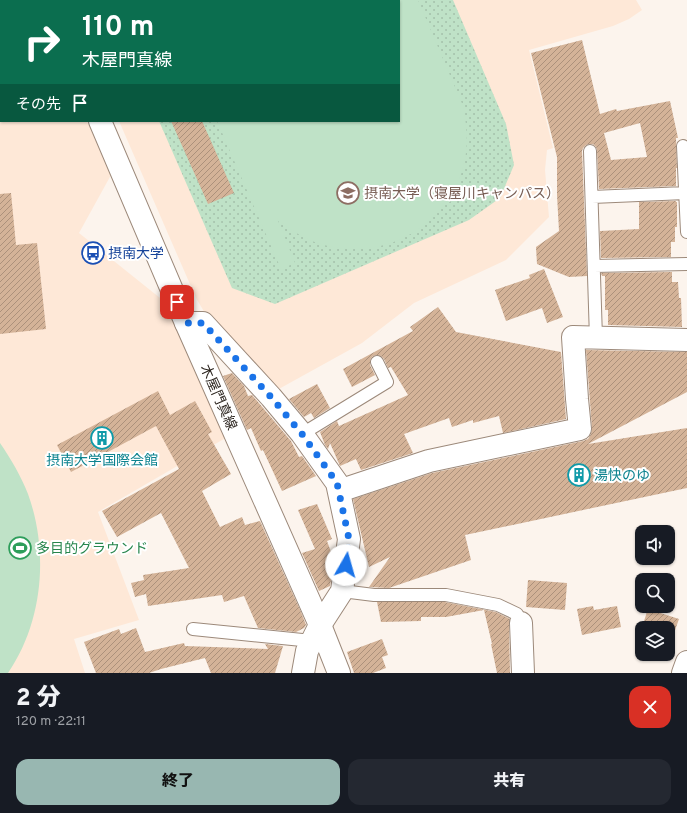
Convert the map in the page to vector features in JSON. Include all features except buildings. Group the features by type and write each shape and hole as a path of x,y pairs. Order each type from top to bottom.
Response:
{"street":[{"name":"木屋門真線","path":"100,122 316,633 339,673"},
{"path":"186,323 203,323 305,432 337,483 344,490 349,539 342,591 306,651 303,673"},
{"path":"344,490 429,461 580,429 573,337 687,340"},
{"path":"522,623 523,673"},
{"path":"683,673 687,662"}],"lane":[{"path":"683,146 687,232"},
{"path":"590,151 596,338"},
{"path":"592,198 685,193"},
{"path":"594,266 687,264"},
{"path":"305,432 387,382 377,362"},
{"path":"342,591 374,596 446,595 498,605 517,614 522,623"},
{"path":"193,629 316,633"}],"shaded area":[{"name":"摂南大学（寝屋川キャンパス）","path":"400,0 636,0 642,10 629,19 613,26 529,50 553,148 547,150 545,170 549,217 506,260 414,303 362,343 277,390 237,344 224,338 212,325 196,298 119,122 400,122"},
{"path":"0,122 87,122 111,175 79,233 170,306 229,436 98,512 139,620 74,639 85,673 0,673"}],"green space":[{"path":"400,0 453,0 506,124 514,165 500,198 469,220 275,304 232,288 159,122 400,122"},
{"path":"400,0 418,0 463,106 465,115 467,142 465,159 453,193 430,220 411,234 389,244 366,248 342,248 319,243 297,233 277,218 295,263 281,269 217,122 400,122"},
{"name":"多目的グラウンド","path":"0,443 16,468 28,494 35,516 39,539 40,563 39,586 29,632 20,653 8,673 0,673"}],"place":[{"name":"摂南大学（寝屋川キャンパス）","path":"348,193"},
{"name":"摂南大学","path":"93,253"},
{"name":"摂南大学国際会館","path":"102,438"},
{"name":"湯快のゆ","path":"579,475"},
{"name":"多目的グラウンド","path":"20,548"}],"route":[{"path":"177,302 186,323 203,323 271,397 302,434 337,483 349,539 346,565"}]}
